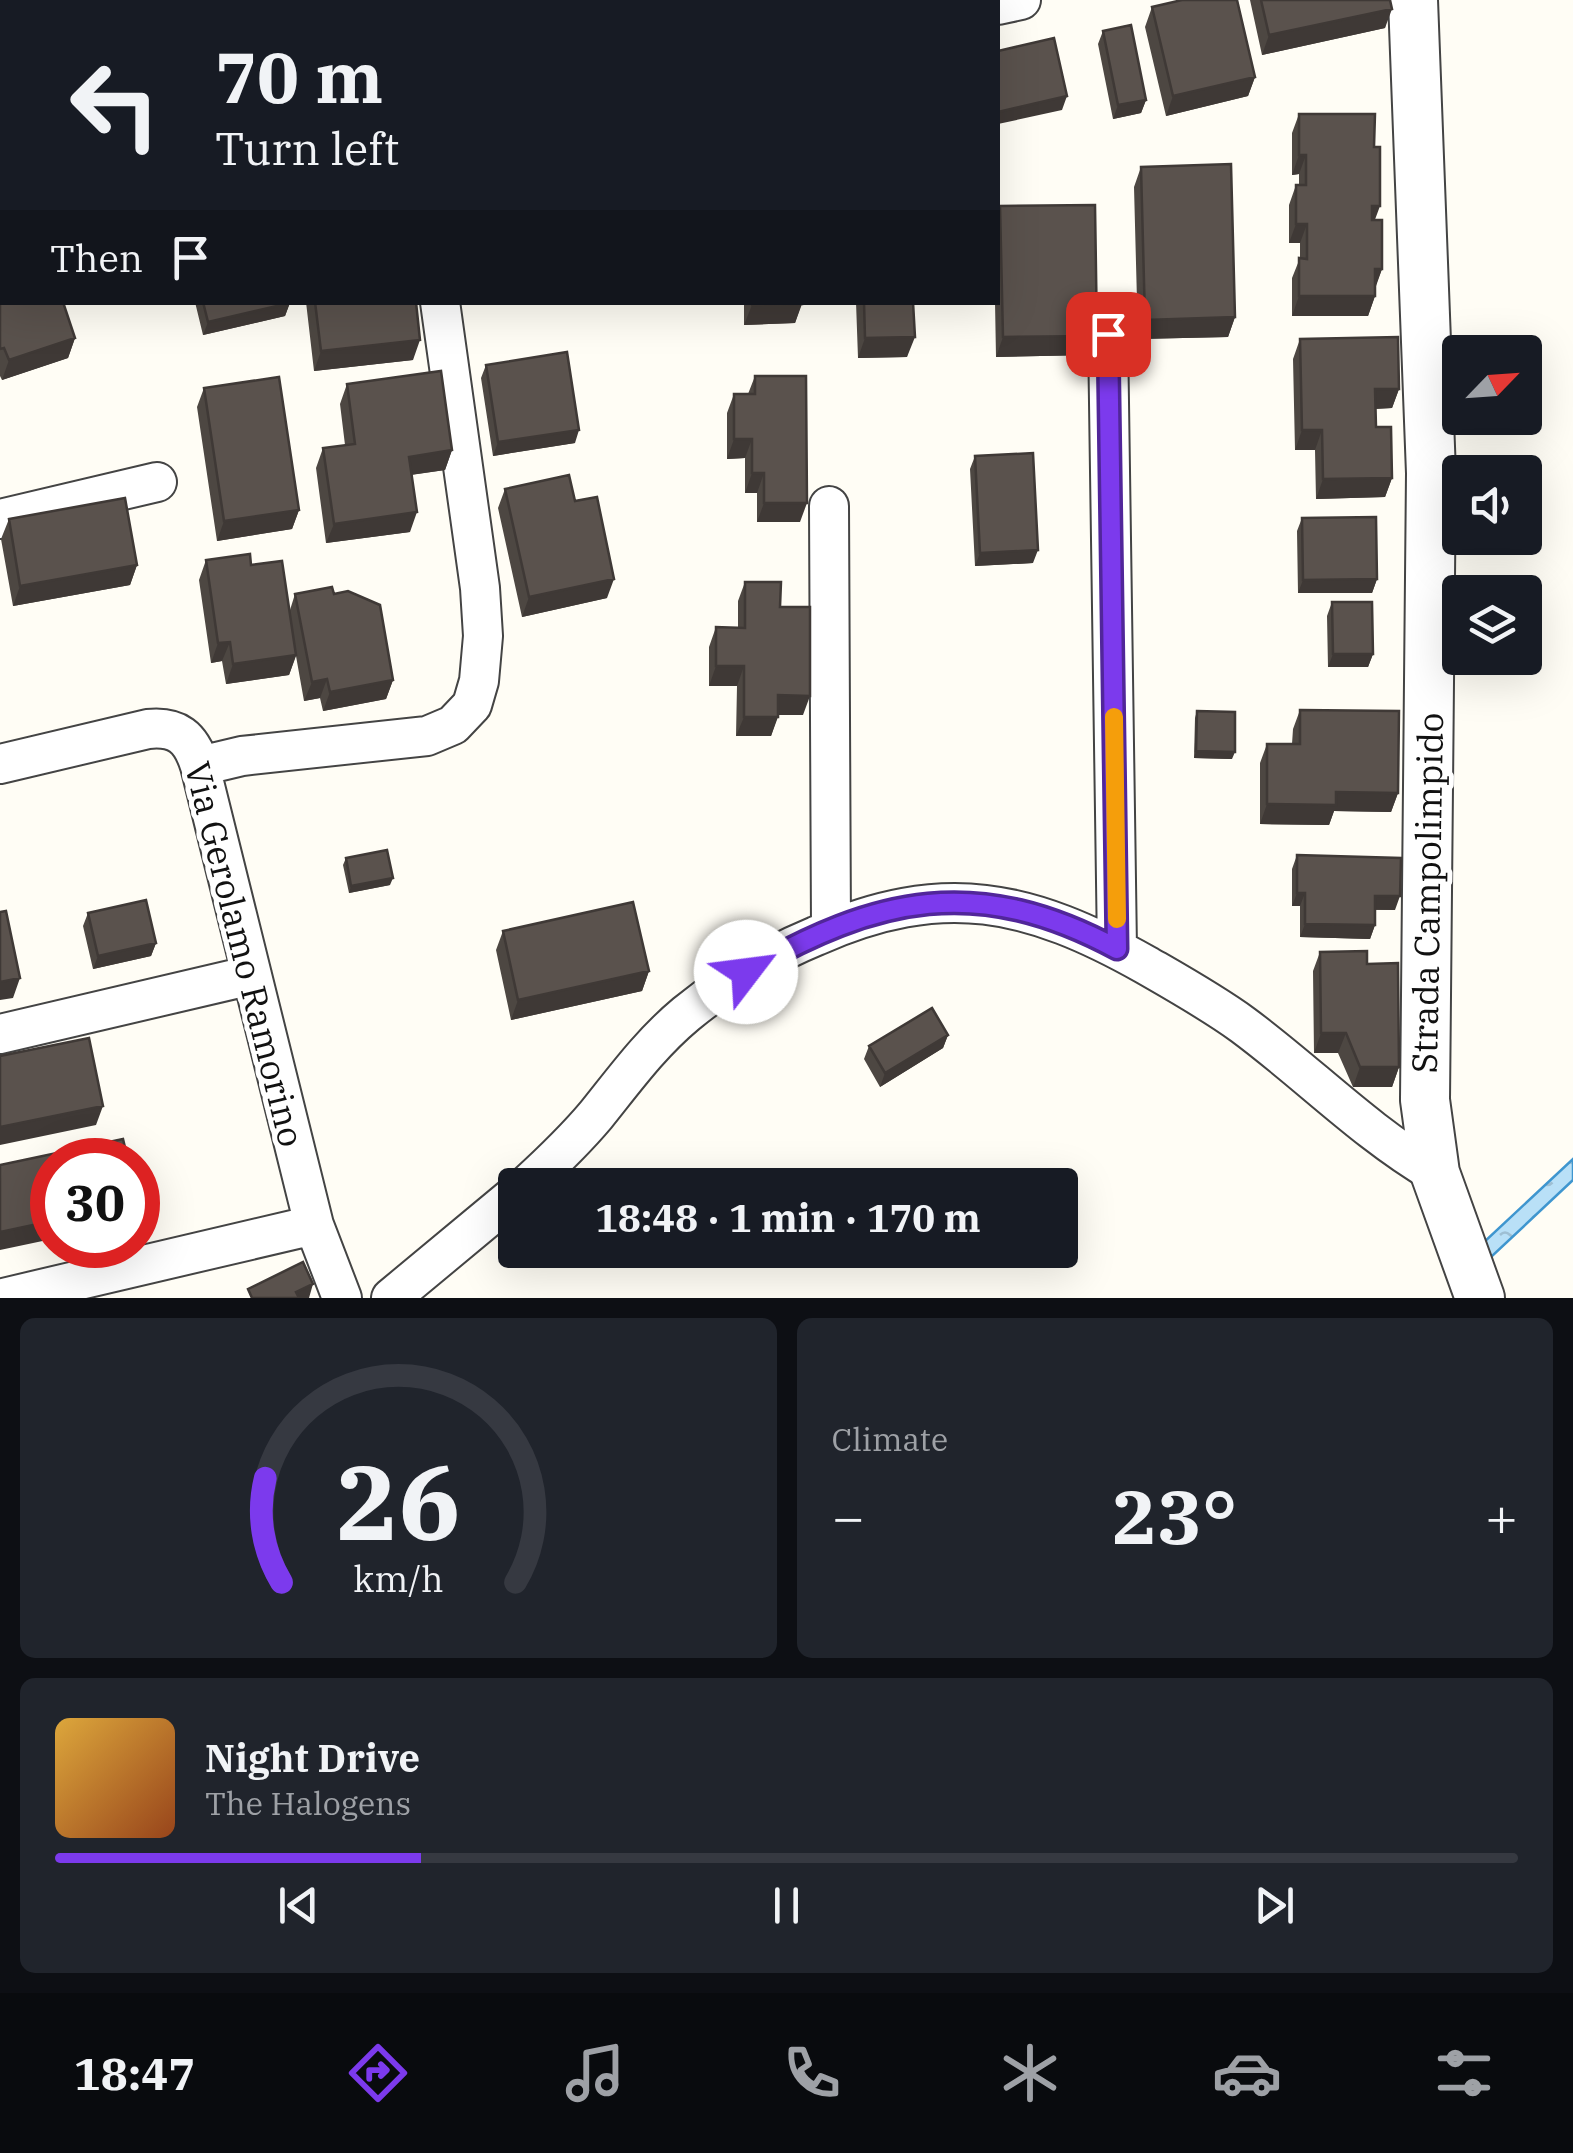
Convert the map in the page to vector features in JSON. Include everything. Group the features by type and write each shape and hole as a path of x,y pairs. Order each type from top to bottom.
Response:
{"street":[{"name":"Strada Campolimpido","path":"1413,0 1431,473 1426,1120 1435,1172 1477,1292"},
{"path":"200,766 242,756 427,736 453,725 472,705 480,674 482,604 440,305"},
{"path":"1108,334 1117,949"},
{"path":"0,519 158,482"},
{"path":"829,506 831,929"},
{"name":"Via Gerolamo Ramorino","path":"0,764 148,729 168,728 187,738 200,766 314,1225 342,1298"},
{"path":"544,1168 671,1026 746,972 831,929 902,906 983,904 1039,915 1117,949 1243,1025 1373,1132 1435,1172"},
{"path":"0,1034 252,975"},
{"path":"391,1298 498,1209"},
{"path":"3,1298 314,1225"}],"water":[{"path":"1573,1159 1573,1180 1490,1258 1483,1243"}],"building":[{"path":"1182,0 1237,0 1255,77 1173,96 1152,7"},
{"path":"1261,0 1390,0 1392,9 1269,35"},
{"path":"1131,25 1146,100 1118,105 1103,31"},
{"path":"1054,38 1067,96 1000,112 1000,51"},
{"path":"1299,114 1375,114 1374,147 1380,147 1380,206 1372,206 1372,220 1382,220 1382,269 1375,269 1375,296 1299,296 1299,258 1307,259 1307,224 1296,224 1296,185 1306,185 1306,155 1299,155"},
{"path":"1231,164 1235,317 1145,320 1141,167"},
{"path":"1095,205 1097,336 1003,337 1000,206"},
{"path":"0,305 64,305 75,338 9,360 4,348 0,349"},
{"path":"204,305 281,305 208,322"},
{"path":"315,305 416,305 420,340 321,351"},
{"path":"864,305 913,305 915,337 865,338"},
{"path":"1398,337 1399,389 1375,389 1376,427 1391,427 1392,478 1323,479 1322,430 1302,430 1300,339"},
{"path":"567,352 579,430 498,442 486,365"},
{"path":"441,371 452,450 409,457 417,512 334,524 323,448 355,444 347,384"},
{"path":"755,376 806,376 807,503 764,503 764,473 752,473 752,439 734,439 734,394 755,394"},
{"path":"279,377 299,510 224,521 204,388"},
{"path":"1033,453 1038,550 980,553 975,456"},
{"path":"569,475 575,501 597,497 614,579 529,597 505,489"},
{"path":"125,498 137,565 20,586 9,519"},
{"path":"1376,517 1377,579 1303,580 1302,518"},
{"path":"250,554 251,565 282,561 296,655 233,664 230,642 218,643 206,560"},
{"path":"745,582 781,582 780,607 810,607 810,696 778,695 778,717 744,717 744,666 716,666 716,627 745,628"},
{"path":"332,587 334,594 348,591 380,605 393,680 330,692 327,679 312,682 295,594"},
{"path":"1332,602 1372,602 1373,654 1333,654"},
{"path":"1300,710 1399,711 1398,793 1336,792 1336,805 1267,804 1267,744 1300,744"},
{"path":"1197,711 1235,712 1235,752 1196,751"},
{"path":"387,850 393,878 351,886 346,858"},
{"path":"1297,855 1401,858 1400,896 1375,896 1375,925 1305,924 1305,893 1297,893"},
{"path":"146,900 156,943 98,956 88,913"},
{"path":"633,902 649,971 518,1000 503,931"},
{"path":"6,911 20,978 0,982 0,912"},
{"path":"1367,951 1367,964 1398,963 1399,1067 1360,1067 1346,1033 1321,1033 1320,952"},
{"path":"932,1008 948,1035 885,1073 869,1046"},
{"path":"89,1038 103,1106 0,1127 0,1056"},
{"path":"30,1159 30,1226 0,1232 0,1165"},
{"path":"303,1262 313,1284 296,1292 299,1298 252,1298 248,1289"}],"slow traffic":[{"path":"1114,717 1117,919"}],"route":[{"path":"746,972 831,929 889,908 916,904 952,902 1018,910 1076,928 1117,949 1108,334"}]}
